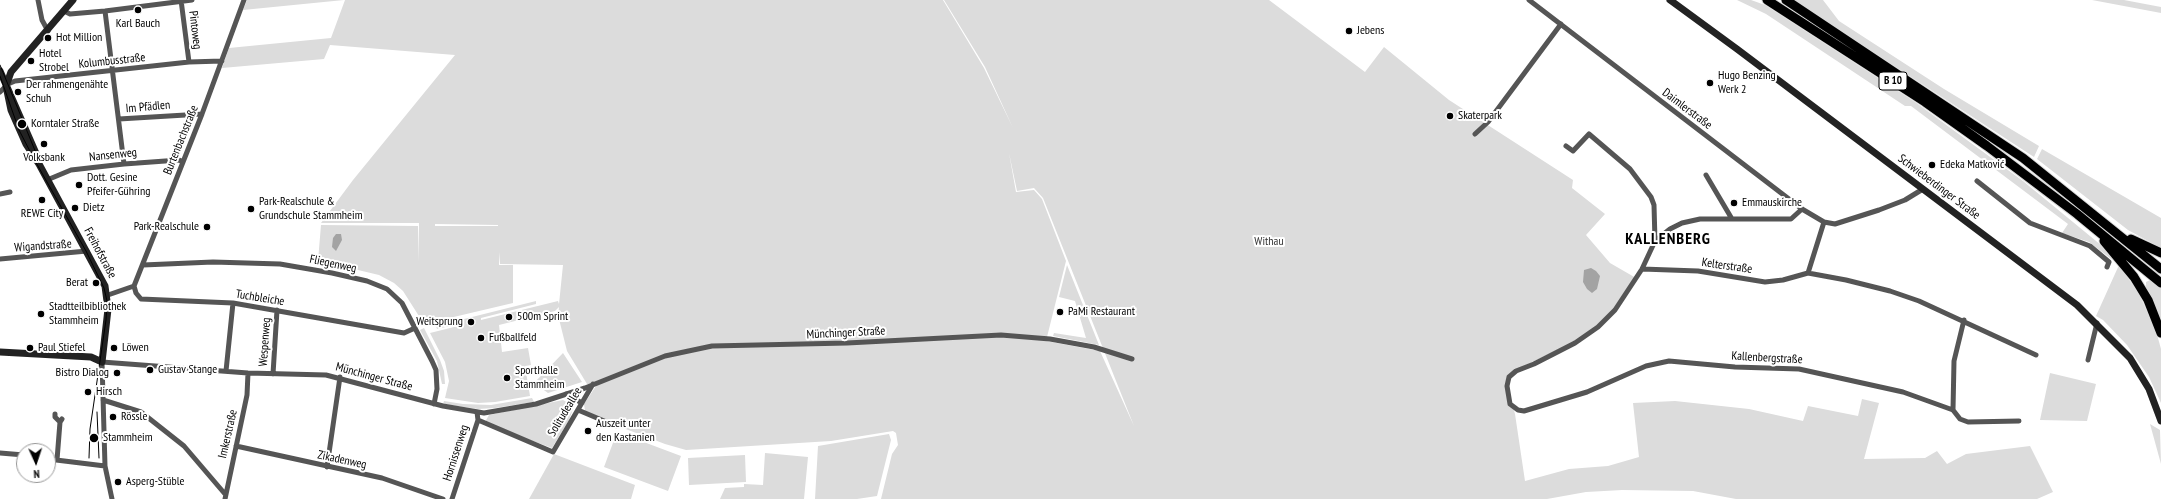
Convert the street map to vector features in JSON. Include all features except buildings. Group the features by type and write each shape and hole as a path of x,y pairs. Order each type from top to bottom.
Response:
{"highway":[{"name":"B 10","path":"1767,0 1925,102 2033,180 2095,228 2161,283"},
{"name":"B 10","path":"1786,0 2023,158 2117,232 2161,269"},
{"path":"2095,228 2134,277 2148,300 2161,333"},
{"path":"2117,232 2161,253"}],"street":[{"path":"38,0 42,20 48,31"},
{"path":"0,92 6,86 11,72 48,31 73,0"},
{"path":"64,11 70,14 105,11 192,0"},
{"name":"Burtenbachstraße","path":"134,286 202,114 244,0"},
{"name":"Daimlerstraße","path":"1528,0 1802,209 1824,222"},
{"name":"Schwieberdinger Straße","path":"1670,0 2077,305 2120,345 2142,376 2156,404 2161,421"},
{"name":"Pintoweg","path":"181,1 189,62"},
{"path":"105,11 124,164"},
{"path":"1475,134 1485,125 1561,24"},
{"name":"Kolumbusstraße","path":"6,86 15,81 113,72 189,62 222,61"},
{"path":"0,72 11,72"},
{"name":"Freihofstraße","path":"0,72 6,86 8,101 19,130 104,282 108,295 108,309 102,362"},
{"name":"Im Pfädlen","path":"119,119 202,114"},
{"path":"1566,146 1574,151 1589,134 1630,168 1651,197 1654,204 1655,241"},
{"name":"Nansenweg","path":"47,180 71,170 179,160 183,162"},
{"path":"1706,175 1732,218"},
{"path":"1977,181 2030,223 2060,236 2081,242 2094,249 2109,262 2107,267"},
{"path":"1808,274 1824,222 1835,224 1879,210 1905,200 1923,189"},
{"path":"0,194 10,192"},
{"path":"1642,269 1655,241 1670,229 1682,223 1700,219 1732,218 1786,220 1796,216 1802,209"},
{"name":"Wigandstraße","path":"0,259 87,251"},
{"name":"Fliegenweg","path":"143,265 246,262 280,264 367,281 386,289 402,304 416,328 436,370 438,389 434,404"},
{"name":"Kelterstraße","path":"1642,269 1698,271 1765,282 1783,280 1808,274 1890,291 1964,320 2036,354"},
{"name":"Kallenbergstraße","path":"1642,269 1615,310 1598,327 1575,343 1534,364 1516,370 1509,377 1507,386 1508,400 1513,407 1518,410 1524,410 1546,405 1587,392 1646,366 1669,361 1735,367 1799,369 1903,392 1953,410 1960,419 1968,422 2019,421"},
{"path":"108,295 134,286"},
{"name":"Tuchbleiche","path":"134,286 136,293 141,299 233,303 404,333 416,328"},
{"path":"226,371 233,303"},
{"name":"Wespenweg","path":"273,374 277,310"},
{"path":"1953,410 1954,360 1964,320"},
{"path":"2088,360 2097,323"},
{"name":"Münchinger Straße","path":"102,362 248,373 326,375 340,377 434,404 477,412 503,411 526,406 566,394 665,356 712,346 847,343 1001,335 1050,339 1094,348 1132,359"},
{"path":"0,352 90,357 102,362 105,466 112,499"},
{"name":"Imkerstraße","path":"225,497 247,396 248,373"},
{"path":"327,467 340,377"},
{"name":"Solitudeallee","path":"478,420 553,452 594,383"},
{"path":"566,394 582,403"},
{"path":"103,400 141,412 184,446 225,497"},
{"path":"578,410 616,426"},
{"name":"Hornissenweg","path":"452,499 478,420 477,412"},
{"path":"55,414 55,418 61,420 57,460 105,466"},
{"name":"Zikadenweg","path":"236,446 382,478 443,499"},
{"path":"0,453 16,454"}],"green space":[{"path":"247,0 344,0 243,10"},
{"name":"Withau","path":"345,0 943,0 984,68 1013,128 985,67 944,0 1269,0 1365,72 1384,47 1449,100 1573,180 1572,188 1605,214 1586,235 1610,263 1636,278 1615,310 1586,336 1516,370 1507,386 1515,414 1525,481 1569,469 1608,466 1639,457 1633,403 1675,401 1749,409 1803,421 1808,406 1858,416 1862,399 1879,403 1864,459 1925,458 1937,451 1947,464 1966,454 2030,446 2053,492 2037,499 1736,499 1693,491 1622,490 1586,492 1547,499 881,499 892,454 898,445 896,433 893,431 831,441 686,450 665,444 610,423 585,411 584,404 596,386 587,384 567,351 558,315 559,307 555,311 499,325 502,352 528,348 531,365 525,366 530,396 495,402 478,403 445,398 449,381 445,362 430,333 454,327 454,325 437,329 436,326 536,301 536,304 481,318 481,320 558,301 559,304 563,265 500,264 499,252 499,265 513,265 513,303 424,324 403,291 394,283 379,275 318,261 321,225 418,226 419,262 419,223 321,223 353,180 455,55 330,45 324,59 222,68 229,48 331,38","holes":["1009,153 1017,191 1034,188 1043,198 1134,426 1100,351 1046,341 1066,261 1042,199 1034,190 1016,192","435,224 498,225 498,226 435,226"]},
{"path":"1737,0 1751,0 1765,5 1915,102 2023,181 2107,250 2119,265 2089,242 2062,233 2068,224 1911,106 1905,106 1766,14"},
{"path":"1793,0 1823,0 1839,21 1944,89 2039,146 2034,157"},
{"path":"2092,0 2124,0 2161,7 2161,13"},
{"path":"2042,149 2161,218 2161,248 2128,230 2037,159"},
{"path":"1067,265 1099,345 1053,336 1054,333 1086,338 1075,301 1059,297"},
{"path":"2119,265 2139,294 2156,331 2161,349 2161,403 2149,377 2127,345 2103,320 2096,316"},
{"path":"2150,280 2161,287 2161,323 2146,289 2146,282"},
{"path":"424,328 440,360 444,371 445,384 442,384 437,361 420,330"},
{"path":"563,353 582,382 548,393 534,383"},
{"path":"2050,373 2096,384 2087,421 2040,420"},
{"path":"532,398 534,402 495,408 478,409 443,404 444,401 463,404 491,405"},
{"path":"563,400 574,406 569,420 552,448 485,422 489,415"},
{"path":"2150,424 2160,430 2161,464"},
{"path":"617,432 681,456 668,491 604,467"},
{"path":"889,434 891,440 877,496 857,499 815,499 818,446"},
{"path":"765,453 808,457 804,499 720,499 725,488 744,487 744,484 763,485"},
{"path":"554,454 635,485 631,499 529,499"},
{"path":"745,455 746,482 689,485 688,458"}],"shaded area":[{"path":"336,234 341,234 342,240 336,251 332,247 333,238"},
{"path":"1591,268 1600,276 1597,289 1592,293 1587,289 1583,282 1584,270"}],"tram line":[{"path":"0,65 36,153"},
{"path":"0,76 19,130 86,251 104,288 107,301 106,320 90,429 89,458"},
{"path":"97,412 99,458"}],"place":[{"name":"Karl Bauch","path":"138,10"},
{"name":"Jebens","path":"1349,31"},
{"name":"Hot Million","path":"48,38"},
{"name":"Hotel Strobel","path":"31,61"},
{"name":"Hugo Benzing Werk 2","path":"1710,83"},
{"name":"Der rahmengenähte Schuh","path":"18,92"},
{"name":"Skaterpark","path":"1450,116"},
{"name":"Korntaler Straße","path":"22,124"},
{"name":"Volksbank","path":"44,144"},
{"name":"Edeka Matković","path":"1932,165"},
{"name":"Dott. Gesine Pfeifer-Gühring","path":"79,185"},
{"name":"REWE City","path":"42,200"},
{"name":"Emmauskirche","path":"1734,203"},
{"name":"Dietz","path":"75,208"},
{"name":"Park-Realschule & Grundschule Stammheim","path":"251,209"},
{"name":"Park-Realschule","path":"207,227"},
{"name":"Berat","path":"96,283"},
{"name":"PaMi Restaurant","path":"1060,312"},
{"name":"Stadtteilbibliothek Stammheim","path":"41,314"},
{"name":"500m Sprint","path":"509,317"},
{"name":"Weitsprung","path":"471,322"},
{"name":"Fußballfeld","path":"481,338"},
{"name":"Paul Stiefel","path":"30,348"},
{"name":"Löwen","path":"114,348"},
{"name":"Gustav Stange","path":"150,370"},
{"name":"Bistro Dialog","path":"117,373"},
{"name":"Sporthalle Stammheim","path":"507,378"},
{"name":"Hirsch","path":"88,392"},
{"name":"Rössle","path":"113,417"},
{"name":"Auszeit unter den Kastanien","path":"588,431"},
{"name":"Stammheim","path":"94,438"},
{"name":"Asperg-Stüble","path":"118,482"}],"district":[{"name":"KALLENBERG","path":"1668,239"}]}
